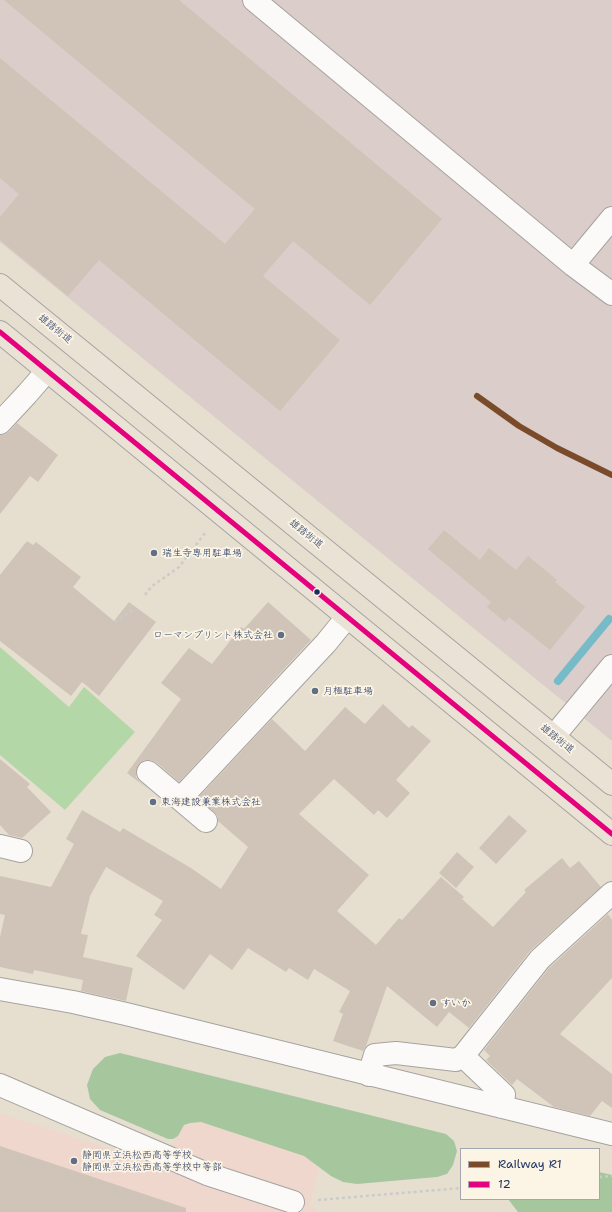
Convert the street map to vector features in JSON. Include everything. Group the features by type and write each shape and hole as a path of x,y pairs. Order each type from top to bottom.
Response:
{"main road":[{"name":"雄踏街道","path":"0,285 612,784"},
{"path":"0,332 612,834"}],"street":[{"path":"254,0 573,265 612,294"},
{"path":"573,265 612,218"},
{"path":"0,423 47,371"},
{"path":"180,799 326,643 348,617"},
{"path":"554,736 612,666"},
{"path":"148,772 206,821"},
{"path":"0,846 22,851"},
{"path":"369,1074 375,1055 396,1053 456,1060 463,1056 540,959 612,893"},
{"path":"0,989 73,1002 126,1014 502,1107 610,1129"},
{"path":"463,1056 504,1095 502,1107"},
{"path":"0,1085 207,1174 302,1201"}],"path":[{"path":"145,595 151,587 179,567 205,532"},
{"path":"115,622 134,609"},
{"path":"600,1177 612,1176"},
{"path":"302,1201 460,1188"}],"shaded area":[{"path":"0,0 612,0 612,741 0,242"},
{"name":"静岡県立浜松西高等学校 静岡県立浜松西高等学校中等部","path":"0,1113 163,1166 180,1129 184,1125 190,1123 201,1122 304,1156 319,1167 309,1206 319,1212 0,1212"}],"green space":[{"path":"0,647 69,707 84,687 135,732 65,810 0,755"},
{"path":"120,1053 446,1134 454,1141 457,1151 453,1165 447,1174 437,1177 357,1184 343,1182 331,1176 304,1156 201,1122 184,1125 178,1136 173,1139 168,1139 100,1110 90,1099 87,1085 93,1069 105,1057"},
{"path":"600,1172 612,1175 612,1212 518,1212 509,1200 600,1200"}],"building":[{"path":"4,0 179,0 442,219 370,305 293,241 263,276 340,340 280,411 99,260 68,296 0,240 0,217 19,194 0,178 0,58 225,244 255,209"},
{"path":"17,423 58,455 38,482 30,476 0,514 0,435 4,435 9,432"},
{"path":"444,530 480,560 489,548 516,570 528,556 557,580 555,582 585,607 550,650 509,617 505,622 487,607 491,602 428,549"},
{"path":"27,541 33,545 36,542 81,577 73,587 114,621 129,602 156,622 99,696 82,682 71,696 0,641 0,575"},
{"path":"268,602 311,640 179,782 156,762 144,760 139,764 136,770 136,777 152,792 127,773 181,699 161,683 189,648 212,664 241,627 244,629"},
{"path":"383,704 409,728 412,725 431,741 396,780 410,793 387,818 378,810 374,815 334,779 299,814 369,875 337,911 376,945 399,918 402,920 441,877 464,897 462,899 493,927 526,892 524,890 562,858 570,868 579,861 601,887 530,951 469,1028 449,1012 437,1027 387,986 363,1051 333,1041 343,1014 339,1012 350,991 314,969 308,980 289,968 286,972 248,948 232,970 210,954 184,990 136,956 162,920 154,915 163,901 106,867 90,896 81,934 88,935 83,957 133,968 126,1001 81,991 83,980 34,970 33,974 0,967 0,937 5,915 0,914 0,876 51,887 74,844 66,839 82,810 120,832 123,828 191,868 221,889 248,847 218,821 218,816 198,798 272,719 305,751 345,707 365,724"},
{"path":"0,759 30,784 27,787 51,812 22,838 9,835 0,825"},
{"path":"509,815 527,831 496,864 479,848"},
{"path":"457,852 474,867 456,888 439,873"},
{"path":"608,914 612,920 612,978 560,1034 612,1074 612,1108 602,1101 590,1116 554,1107 517,1079 512,1085 486,1060 490,1056 484,1050 549,968"},
{"path":"0,1146 186,1208 186,1212 0,1212"}],"waterway":[{"path":"558,681 609,619"}],"rail line":[{"name":"R1","path":"477,396 519,426 557,448 612,475"}],"transit line":[{"name":"12","path":"0,332 612,834"}],"place":[{"name":"瑞生寺専用駐車場","path":"154,553"},
{"name":"ローマンプリント株式会社","path":"281,635"},
{"name":"月極駐車場","path":"315,691"},
{"name":"東海建設兼業株式会社","path":"153,802"},
{"name":"すいか","path":"433,1003"},
{"name":"静岡県立浜松西高等学校 静岡県立浜松西高等学校中等部","path":"74,1161"}]}
